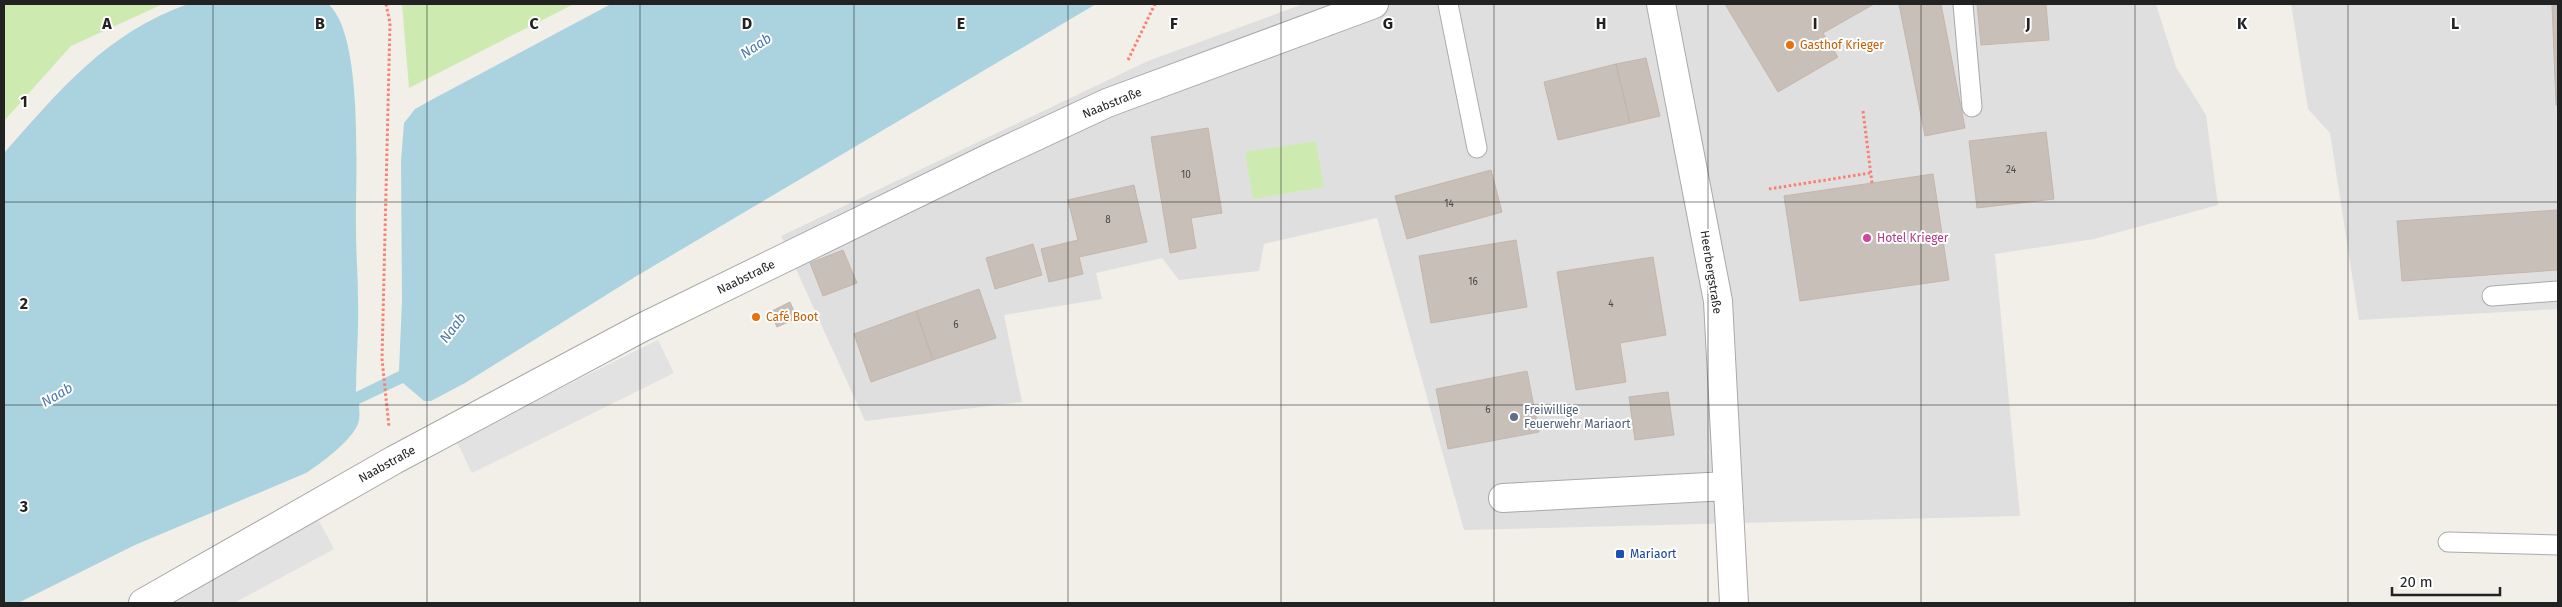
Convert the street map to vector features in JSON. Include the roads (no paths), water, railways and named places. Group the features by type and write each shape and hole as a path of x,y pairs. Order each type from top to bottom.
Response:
{"street":[{"name":"Naabstraße","path":"143,603 394,460 642,328 1108,103 1374,4"},
{"name":"Heerbergstraße","path":"1661,4 1718,301 1734,603"},
{"path":"1503,498 1727,486"}],"lane":[{"path":"1448,4 1477,148"},
{"path":"1963,4 1972,107"},
{"path":"2492,296 2558,291"},
{"path":"2448,542 2558,545"}],"water":[{"name":"Naab","path":"188,4 328,4 340,21 348,46 356,110 358,312 356,392 399,371 402,301 401,161 404,123 415,109 611,4 1096,4 635,277 465,383 431,401 424,401 403,383 359,404 359,420 352,434 337,450 306,473 135,545 20,602 4,603 4,153 65,86 108,48 132,31 159,16"}],"place":[{"name":"Gasthof Krieger","path":"1790,45"},
{"name":"Hotel Krieger","path":"1867,238"},
{"name":"Café Boot","path":"756,317"},
{"name":"Freiwillige Feuerwehr Mariaort","path":"1514,417"},
{"name":"Mariaort","path":"1620,554"}]}
